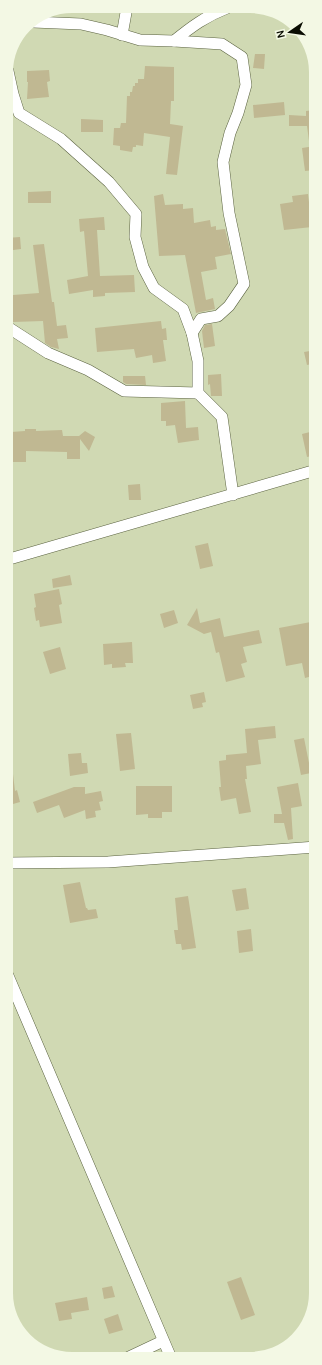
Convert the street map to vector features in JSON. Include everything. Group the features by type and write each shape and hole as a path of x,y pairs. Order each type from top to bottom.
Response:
{"street":[{"path":"122,35 126,13"},
{"path":"174,41 190,28 214,13"},
{"path":"41,22 81,24 140,40 222,44 242,57 246,85 238,113 230,133 223,162 229,213 244,284 229,306 218,316 202,319 192,333"},
{"path":"13,94 20,113 62,139 109,182 136,214 135,237 143,267 154,288 183,309 192,333 198,361 198,393"},
{"path":"13,330 48,353 88,370 124,391 198,393 222,416 233,494"},
{"path":"13,558 309,472"},
{"path":"13,863 108,862 309,848"},
{"path":"13,987 168,1352"},
{"path":"139,1352 163,1341"}],"building":[{"path":"255,54 265,54 264,69 253,68"},
{"path":"145,66 174,67 174,101 171,101 170,124 183,126 177,175 166,174 170,137 144,133 143,146 136,145 136,147 133,147 132,152 120,150 120,146 113,145 114,128 120,128 121,123 126,123 127,96 130,96 133,86 135,86 135,83 138,83 138,79 144,79"},
{"path":"49,70 50,81 47,82 49,97 27,99 27,71"},
{"path":"284,102 285,115 254,118 253,105"},
{"path":"306,111 309,111 309,141 307,126 289,126 289,115 306,116"},
{"path":"81,119 103,120 103,132 81,132"},
{"path":"309,147 309,171 305,171 302,148"},
{"path":"51,191 51,203 28,203 28,192"},
{"path":"163,194 165,205 183,204 183,209 193,208 194,223 210,220 211,227 216,226 216,230 225,229 231,254 215,257 217,269 201,272 206,300 213,298 215,309 196,313 185,255 159,256 154,196"},
{"path":"308,194 309,227 284,230 280,204 293,202 292,196"},
{"path":"104,217 105,230 97,230 100,276 134,275 135,292 105,293 105,296 93,297 93,290 69,294 67,280 88,276 84,231 80,232 79,219"},
{"path":"20,237 21,249 13,250 13,238"},
{"path":"44,244 57,326 66,325 68,338 57,339 59,349 51,347 45,343 43,321 13,322 13,295 39,293 33,245"},
{"path":"161,321 162,329 166,328 167,340 163,340 166,361 153,363 152,355 136,358 134,349 97,352 95,328"},
{"path":"212,324 215,346 204,348 202,331 205,325"},
{"path":"309,351 309,365 307,365 304,352"},
{"path":"221,374 222,396 211,396 210,384 208,385 208,375"},
{"path":"123,376 145,376 146,385 126,384 123,382"},
{"path":"185,401 186,428 198,427 199,440 178,443 175,425 166,426 166,421 161,421 161,403"},
{"path":"25,429 36,429 36,431 62,430 63,436 79,436 85,431 95,437 89,451 80,439 80,459 67,459 67,452 26,451 26,462 13,462 13,432 25,431"},
{"path":"309,432 309,457 307,457 302,434"},
{"path":"140,484 141,500 129,500 128,485"},
{"path":"208,543 213,566 200,569 195,546"},
{"path":"70,575 72,585 53,588 52,579"},
{"path":"59,589 62,604 59,605 62,623 40,627 39,620 36,621 34,594"},
{"path":"197,608 200,623 220,618 224,637 259,630 262,643 243,647 247,662 241,664 245,677 226,682 219,652 216,653 211,632 204,634 187,625"},
{"path":"174,610 178,623 164,628 160,614"},
{"path":"309,622 309,677 305,678 302,663 286,666 279,628"},
{"path":"132,642 133,663 125,663 126,667 112,668 112,664 104,665 103,644"},
{"path":"60,647 66,669 50,674 43,652"},
{"path":"204,692 206,702 202,703 203,707 193,709 190,695"},
{"path":"275,726 276,738 258,740 261,764 246,766 247,779 245,779 251,812 239,814 236,798 221,801 219,787 221,787 219,761 226,760 226,755 247,753 245,729"},
{"path":"131,733 135,769 120,771 116,734"},
{"path":"304,738 309,763 309,773 301,775 294,740"},
{"path":"81,753 82,763 87,763 88,773 70,776 68,754"},
{"path":"13,774 15,791 17,790 20,802 13,804"},
{"path":"298,783 302,806 291,808 293,839 288,840 284,823 274,823 274,814 282,814 277,787"},
{"path":"136,786 172,786 172,812 162,812 162,818 148,818 148,814 136,815"},
{"path":"74,787 85,787 85,794 101,791 103,801 99,802 101,810 95,811 96,817 86,819 85,810 64,818 59,805 37,813 33,802"},
{"path":"80,882 86,908 88,910 96,909 98,918 70,923 63,885"},
{"path":"246,888 249,909 236,911 232,890"},
{"path":"188,896 196,948 182,950 181,944 176,944 174,930 178,930 175,898"},
{"path":"251,929 253,951 239,953 237,931"},
{"path":"241,1277 255,1315 241,1320 227,1282"},
{"path":"112,1286 115,1297 104,1299 102,1288"},
{"path":"87,1297 89,1310 71,1313 72,1319 59,1321 55,1303"},
{"path":"118,1314 123,1330 109,1334 104,1319"}]}
